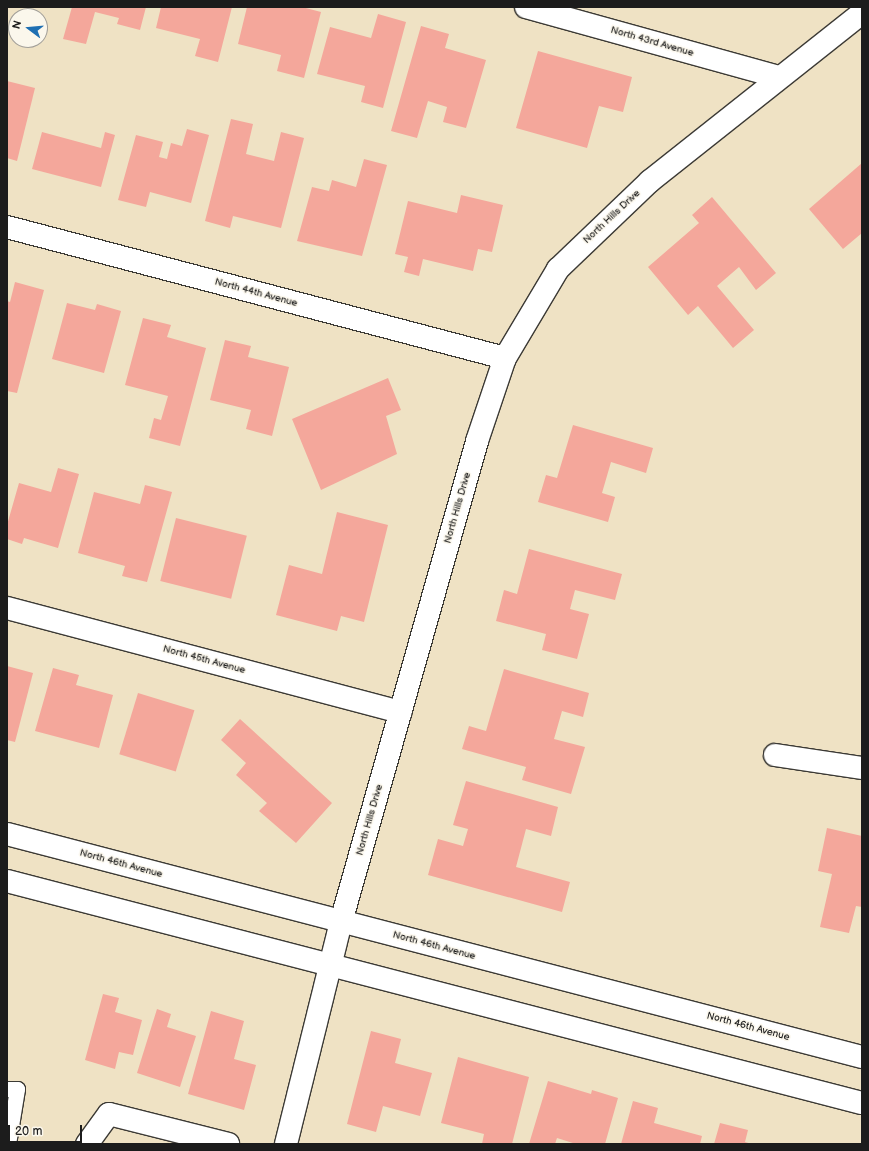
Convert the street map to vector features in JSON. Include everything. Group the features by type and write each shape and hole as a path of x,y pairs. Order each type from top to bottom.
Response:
{"street":[{"name":"North 43rd Avenue","path":"526,7 778,77"},
{"name":"North Hills Drive","path":"286,1144 341,922 476,441 505,358 558,269 650,181 778,77 862,13"},
{"name":"North 44th Avenue","path":"7,227 505,358"},
{"name":"North 45th Avenue","path":"7,608 401,712"},
{"path":"774,755 862,768"},
{"name":"North 46th Avenue","path":"7,834 862,1057"},
{"path":"7,881 862,1103"},
{"path":"87,1144 109,1114 228,1144"}],"lane":[{"path":"7,1089 17,1089 8,1144"}],"building":[{"path":"72,7 146,7 140,30 117,24 119,18 95,12 86,44 63,39"},
{"path":"161,7 232,7 218,62 195,56 200,39 156,28"},
{"path":"247,7 302,7 321,12 304,78 277,71 281,55 238,44"},
{"path":"378,14 406,22 383,108 361,102 365,86 317,74 330,27 371,38"},
{"path":"421,26 449,34 445,48 486,60 466,128 443,122 447,107 428,101 417,138 391,131"},
{"path":"538,51 632,77 623,112 599,106 587,148 516,128"},
{"path":"7,81 35,88 17,161 7,158"},
{"path":"231,119 253,124 246,154 274,161 281,132 304,138 281,228 233,216 230,228 205,221"},
{"path":"187,129 209,135 191,203 150,192 146,207 118,200 136,135 163,142 159,157 167,159 171,143 182,146"},
{"path":"42,132 101,148 105,132 115,135 101,187 32,169"},
{"path":"364,159 387,165 362,256 297,241 312,187 329,191 332,180 356,187"},
{"path":"862,163 862,233 843,249 809,209"},
{"path":"461,195 503,205 492,252 478,249 473,271 423,259 419,276 404,272 408,257 395,254 408,201 457,213"},
{"path":"712,197 776,273 756,290 739,267 717,286 754,330 733,348 698,306 688,315 648,267 699,223 692,215"},
{"path":"15,282 44,290 17,393 7,391 7,301 10,302"},
{"path":"67,303 95,310 97,304 121,311 104,373 52,359"},
{"path":"143,318 171,325 167,337 206,348 180,446 149,438 154,418 161,420 168,396 125,385"},
{"path":"225,340 251,346 248,357 289,367 272,436 246,429 251,410 210,400"},
{"path":"388,378 401,410 386,416 397,454 321,490 292,419"},
{"path":"573,425 653,448 646,473 611,462 602,493 615,497 608,522 538,502 546,475 557,478"},
{"path":"58,468 79,474 58,548 24,538 22,544 7,539 7,525 19,483 51,492"},
{"path":"145,485 172,492 147,582 122,576 125,566 78,553 94,492 140,504"},
{"path":"337,512 388,525 364,622 341,616 337,631 276,615 289,565 322,574"},
{"path":"176,518 247,536 231,599 160,581"},
{"path":"529,549 622,574 615,600 575,590 570,609 589,614 577,659 542,650 546,634 496,621 504,590 517,594"},
{"path":"7,666 33,673 15,742 7,740"},
{"path":"53,668 79,675 76,685 113,695 99,748 35,731"},
{"path":"504,669 589,693 583,717 562,711 554,739 585,747 571,794 522,780 526,767 462,749 469,726 486,731"},
{"path":"138,693 194,710 176,771 119,754"},
{"path":"240,719 332,803 296,843 259,811 267,803 236,775 246,763 221,740"},
{"path":"466,781 558,807 551,836 526,829 516,867 570,882 562,912 428,875 438,839 463,846 468,829 453,825"},
{"path":"827,828 862,836 862,907 856,906 849,933 820,927 832,874 818,871"},
{"path":"103,994 119,998 115,1012 142,1020 133,1055 119,1052 115,1069 85,1060"},
{"path":"157,1009 171,1014 167,1027 196,1036 180,1087 137,1073"},
{"path":"211,1011 244,1021 234,1059 256,1065 244,1110 188,1094"},
{"path":"371,1031 401,1039 395,1063 432,1073 420,1116 383,1106 376,1132 347,1124"},
{"path":"458,1057 529,1077 512,1144 482,1144 484,1134 441,1123"},
{"path":"548,1081 591,1094 592,1090 618,1098 605,1144 576,1144 557,1138 555,1144 529,1144"},
{"path":"633,1101 658,1108 654,1123 702,1136 700,1144 621,1144"},
{"path":"720,1123 748,1130 745,1142 752,1144 714,1144"}]}
